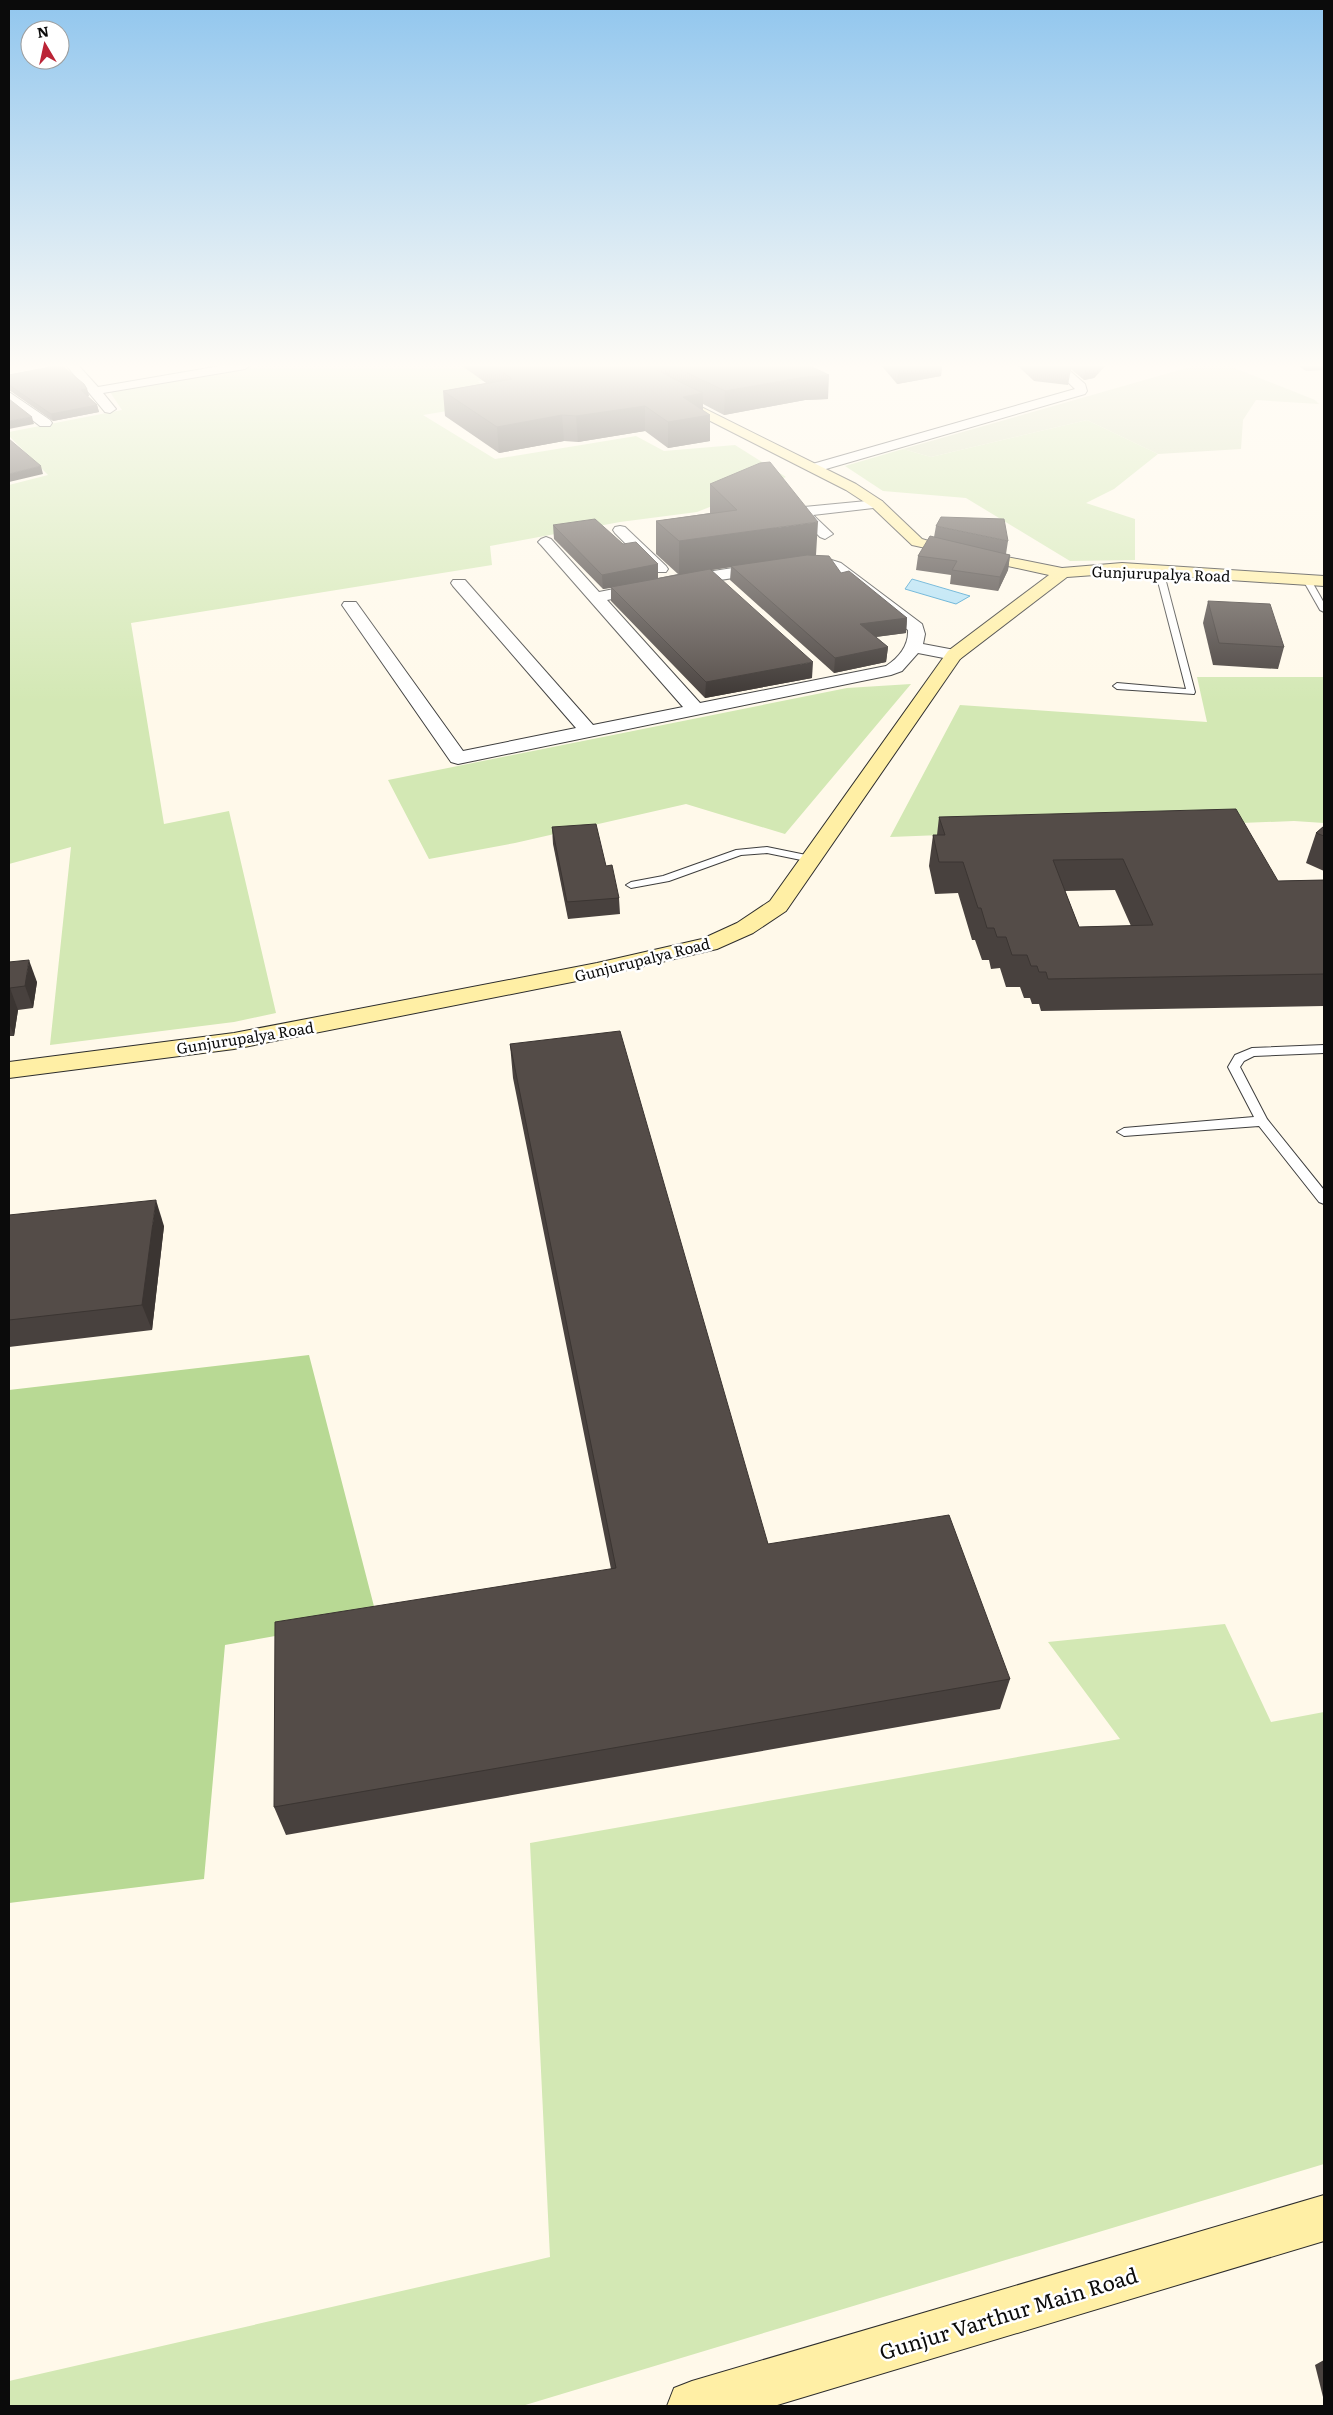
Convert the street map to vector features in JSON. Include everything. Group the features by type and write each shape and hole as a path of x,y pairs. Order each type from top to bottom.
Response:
{"street":[{"path":"831,478 878,504 917,542 1062,573"},
{"path":"825,534 803,513 804,511 878,504"},
{"path":"620,530 674,582"},
{"path":"546,542 695,709"},
{"path":"350,605 458,758 891,670 913,647 918,638 916,628 835,566 822,562 806,562 674,582 597,597"},
{"name":"Gunjurupalya Road","path":"9,1070 244,1039 460,999 709,944 745,928 778,906 954,655 1062,573 1092,569 1159,570 1316,580"},
{"path":"714,576 729,590"},
{"path":"459,583 588,731"},
{"path":"913,647 954,655"},
{"path":"816,669 831,683"},
{"name":"Gunjur Varthur Main Road","path":"692,2406 1324,2218"}],"lane":[{"path":"1118,686 1191,692 1159,570"},
{"path":"1316,580 1324,610"},
{"path":"631,885 665,879 740,852 768,850 811,859"},
{"path":"1324,1049 1252,1052 1238,1058 1234,1067 1262,1121 1324,1199"},
{"path":"1124,1132 1262,1121"}],"green space":[{"path":"37,478 784,478 697,512 620,522 490,546 492,565 131,623 164,824 229,811 276,1013 234,1022 50,1045 71,847 9,864 9,485"},
{"path":"863,478 1128,478 1114,489 1086,503 1135,519 1135,560 1070,561 966,498 883,491"},
{"path":"1197,677 1324,677 1324,823 1294,821 890,837 960,705 1207,722"},
{"path":"911,684 785,834 686,804 515,843 429,859 388,780 847,688"},
{"path":"309,1355 377,1618 225,1645 204,1879 9,1903 9,1390"},
{"path":"1225,1624 1271,1722 1324,1712 1324,2164 522,2406 9,2406 9,2381 550,2257 530,1843 1120,1739 1048,1642"}],"water":[{"path":"912,579 970,596 956,604 905,589"}],"building":[{"path":"725,478 783,478 818,522 679,541 656,521 737,510 710,484"},
{"path":"941,517 1004,519 1008,541 936,526"},
{"path":"595,519 623,544 636,542 658,564 602,575 553,525"},
{"path":"930,536 1010,555 1000,577 952,570 957,561 918,556"},
{"path":"807,555 829,556 841,573 849,571 907,618 860,624 888,647 835,658 731,566"},
{"path":"710,569 813,662 706,682 611,587"},
{"path":"1208,601 1270,604 1284,647 1219,643"},
{"path":"1236,809 1278,881 1324,880 1324,974 1048,979 1046,972 1039,972 1037,966 1031,966 1027,955 1012,955 1006,937 997,937 994,928 987,928 981,908 978,908 963,862 939,862 933,835 945,835 939,817","holes":["1123,859 1153,925 1079,927 1053,860"]},
{"path":"596,824 606,866 612,865 619,898 567,902 552,827"},
{"path":"1324,826 1324,836 1316,833"},
{"path":"29,960 25,986 10,988 9,994 9,962"},
{"path":"620,1031 768,1544 949,1515 1010,1679 274,1807 275,1622 616,1568 510,1044"},
{"path":"156,1200 142,1305 9,1320 9,1215"}]}
